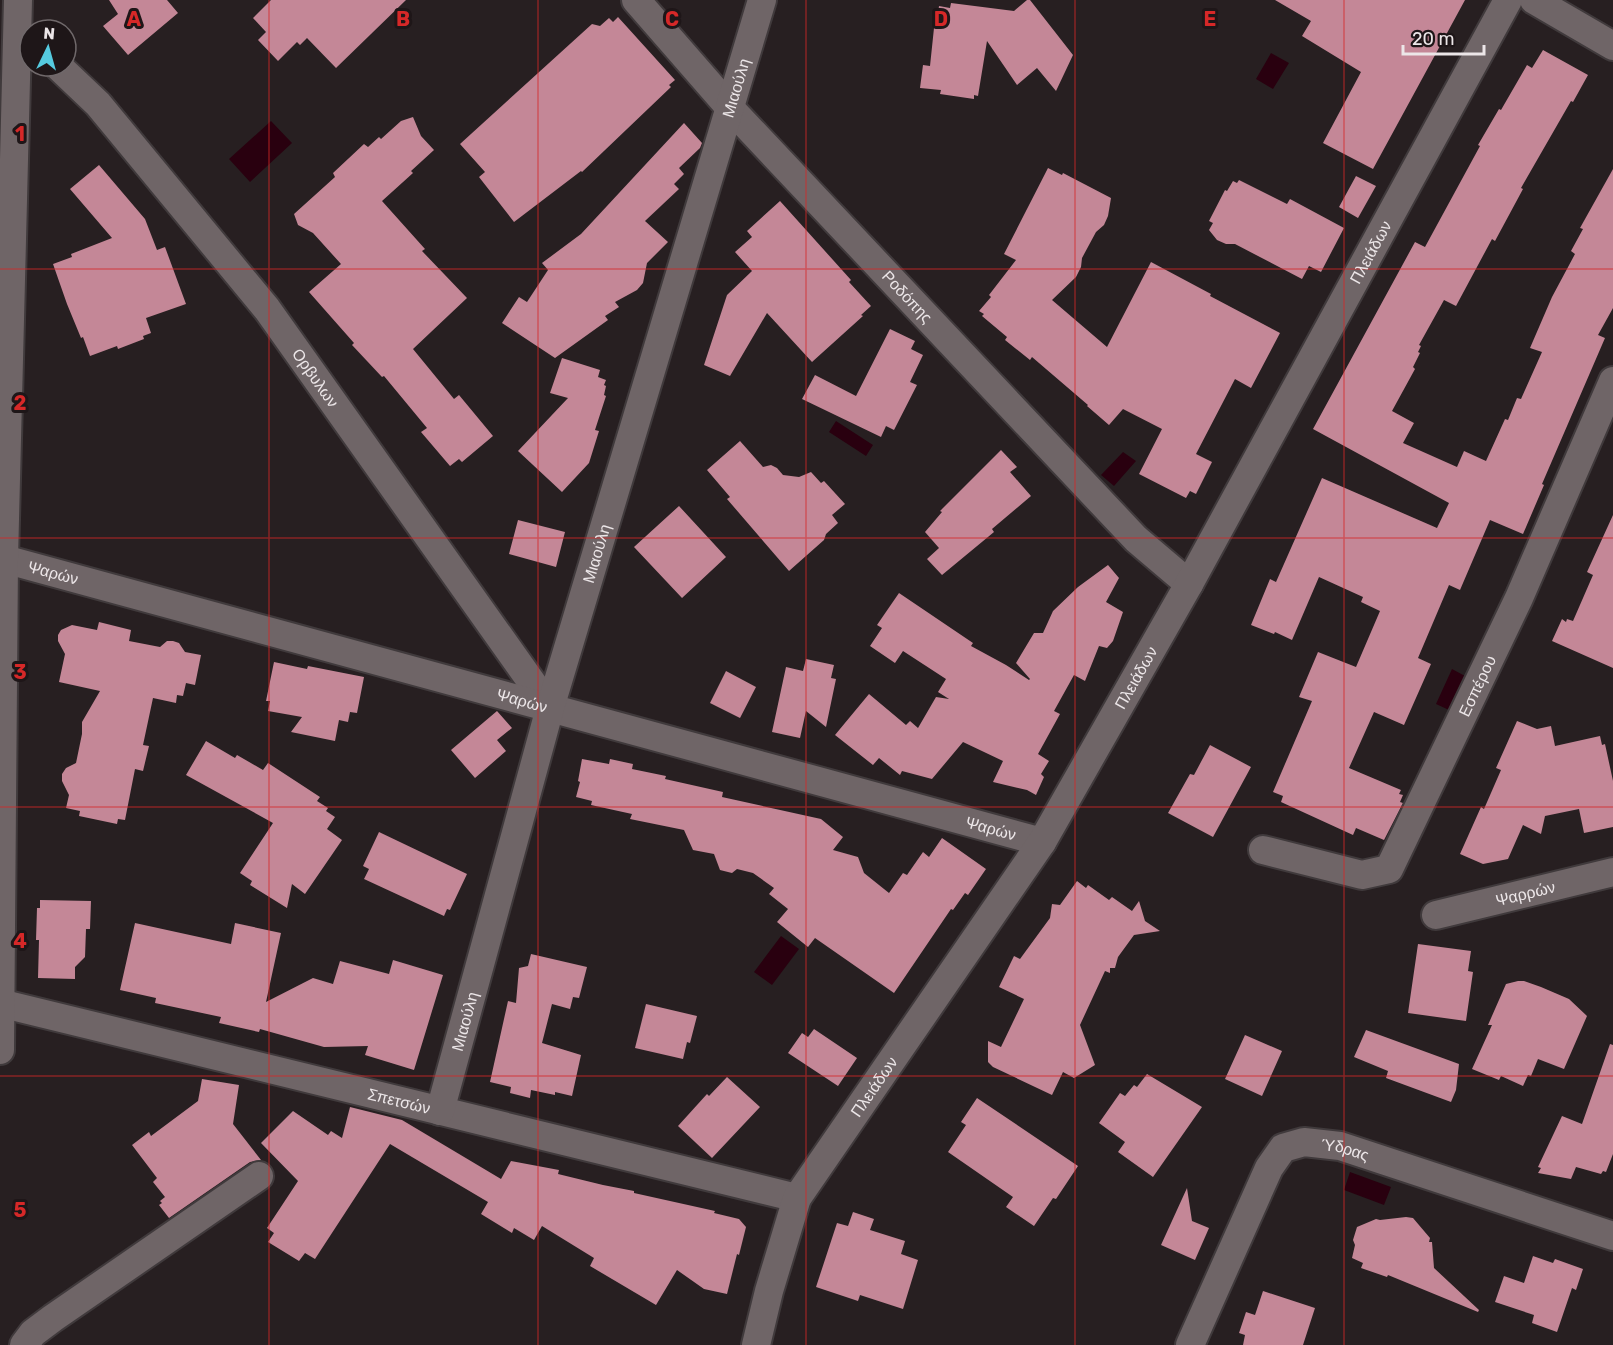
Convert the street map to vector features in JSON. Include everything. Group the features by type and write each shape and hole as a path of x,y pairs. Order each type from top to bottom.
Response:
{"street":[{"path":"18,0 21,18"},
{"name":"Ροδόπης","path":"636,0 730,108 1136,539 1189,584"},
{"name":"Μιαούλη","path":"440,1110 550,708 762,0"},
{"name":"Πλειάδων","path":"756,1345 769,1291 797,1198 1041,842 1189,584 1508,0"},
{"path":"1534,0 1613,46"},
{"path":"0,1050 7,139 18,76"},
{"name":"Ορβυλων","path":"71,78 98,104 267,309 550,708"},
{"name":"Εσπέρου","path":"1263,850 1362,875 1389,869 1519,598 1613,381"},
{"name":"Ψαρών","path":"4,559 1041,842"},
{"name":"Ψαρρών","path":"1436,915 1613,872"},
{"name":"Σπετσών","path":"0,1003 797,1198"},
{"name":"Ύδρας","path":"1190,1345 1269,1168 1283,1148 1304,1142 1340,1146 1613,1236"},
{"path":"24,1345 33,1333 53,1318 259,1176"}],"shaded area":[{"path":"1271,53 1289,63 1273,89 1256,79"},
{"path":"271,121 292,143 250,182 229,159"},
{"path":"836,421 873,445 866,456 829,432"},
{"path":"1123,452 1136,461 1114,486 1101,475"},
{"path":"1452,669 1465,676 1449,710 1436,704"},
{"path":"781,936 799,949 772,985 754,972"},
{"path":"1350,1172 1391,1187 1384,1205 1344,1190"}],"building":[{"path":"109,0 167,0 178,13 128,55 103,26 118,14"},
{"path":"271,0 406,0 336,68 307,38 300,45 297,42 278,61 258,40 266,32 253,18"},
{"path":"1030,0 1073,55 1056,91 1037,68 1017,85 987,41 978,96 974,95 974,99 940,94 941,90 920,88 923,65 930,66 939,6 950,8 951,3 1014,11"},
{"path":"1275,0 1465,0 1373,169 1323,143 1361,72 1302,36 1311,21"},
{"path":"618,17 675,80 669,85 671,87 582,172 514,222 479,177 485,172 460,144 592,24 600,26 609,18 613,22"},
{"path":"1543,50 1588,75 1521,188 1523,189 1495,241 1492,239 1456,306 1444,300 1419,345 1421,346 1418,352 1420,353 1413,367 1415,369 1392,411 1414,423 1403,443 1457,467 1464,451 1486,461 1505,419 1508,420 1517,398 1521,399 1542,352 1530,348 1552,297 1575,254 1571,251 1583,229 1580,228 1613,169 1613,308 1598,335 1605,338 1523,534 1490,520 1460,590 1449,585 1418,658 1431,664 1404,725 1374,712 1349,768 1401,790 1399,794 1403,795 1400,802 1403,803 1384,840 1356,828 1353,835 1281,802 1283,796 1273,792 1312,701 1299,697 1318,652 1356,667 1380,611 1361,602 1363,597 1319,577 1292,640 1251,625 1270,579 1276,582 1322,478 1437,528 1449,503 1313,429 1415,242 1425,247 1499,109 1501,110 1527,65 1532,68"},
{"path":"413,117 421,136 434,150 382,201 425,249 422,251 467,298 413,349 454,399 459,395 493,436 462,462 459,459 450,466 421,432 427,428 384,376 382,377 352,345 354,343 309,292 341,264 313,233 298,225 294,214 335,177 333,173 364,144 368,147 401,121"},
{"path":"684,123 702,143 700,148 679,168 684,174 674,184 679,189 645,221 668,242 647,263 643,283 637,290 615,302 619,307 605,316 608,320 555,358 502,323 519,297 527,302 548,270 542,263 581,234"},
{"path":"99,165 145,219 157,250 165,247 186,304 146,318 151,333 143,336 144,339 90,356 67,304 53,264 72,257 71,254 112,238 70,189"},
{"path":"1048,168 1062,175 1063,173 1111,198 1108,216 1082,258 1076,277 1052,300 1107,347 1151,262 1280,333 1251,388 1235,379 1196,454 1212,462 1196,494 1190,491 1186,498 1139,474 1162,429 1123,409 1109,425 1032,357 1030,360 1005,340 1007,337 979,311 1016,260 1004,254"},
{"path":"1356,176 1376,186 1358,218 1339,207"},
{"path":"1239,180 1287,204 1290,199 1344,228 1321,272 1309,266 1302,279 1235,244 1226,244 1217,240 1209,230 1213,223 1209,221 1225,190 1227,191 1233,181 1237,183"},
{"path":"780,201 851,280 849,282 871,306 812,362 767,313 730,376 704,365 727,295 752,271 735,252 752,237 747,231"},
{"path":"890,329 915,341 911,349 923,355 910,382 917,385 894,430 886,426 881,437 802,399 815,375 856,396"},
{"path":"562,358 600,370 598,377 606,380 604,395 606,396 595,430 599,431 589,463 562,492 518,451 568,398 550,393"},
{"path":"740,441 763,467 771,465 783,475 799,477 811,472 821,483 824,481 845,504 832,515 838,523 826,534 824,540 789,571 727,499 730,497 707,470"},
{"path":"1001,450 1017,467 1010,472 1031,496 992,529 994,532 942,575 927,559 939,548 925,532 942,512 940,511"},
{"path":"679,506 726,557 682,598 634,547"},
{"path":"1613,515 1613,668 1552,641 1562,619 1566,622 1567,619 1573,621 1593,575 1587,572"},
{"path":"518,520 565,532 556,567 509,554"},
{"path":"1108,565 1119,578 1106,602 1123,612 1113,641 1107,648 1099,646 1085,681 1074,675 1054,711 1060,714 1038,754 1049,761 1041,774 1044,777 1036,795 1027,790 993,782 1003,761 963,742 932,779 902,771 900,775 879,758 873,765 835,735 869,694 906,725 910,721 918,728 936,697 949,699 938,692 946,679 903,651 895,663 870,646 882,628 877,625 899,593 973,643 971,646 1029,680 1016,663 1034,633 1043,633 1053,611 1078,587"},
{"path":"99,622 131,630 129,641 160,647 167,641 173,641 179,643 185,652 201,655 195,685 186,683 183,696 177,695 176,703 153,698 143,745 149,746 143,771 135,769 125,820 118,819 117,824 79,816 80,811 66,808 69,795 62,781 62,774 66,768 76,763 82,722 100,691 59,682 65,654 58,641 58,635 61,630 72,625 97,630"},
{"path":"806,659 834,665 831,678 836,679 826,727 806,711 800,738 772,732 786,667 803,671"},
{"path":"274,662 364,677 357,713 350,712 348,722 339,720 335,741 291,732 302,717 268,711 270,701 266,701"},
{"path":"726,671 756,687 740,718 710,703"},
{"path":"497,711 512,728 497,740 506,751 475,778 451,750"},
{"path":"1517,721 1537,729 1551,726 1555,746 1600,736 1602,745 1605,744 1613,781 1613,827 1584,833 1579,809 1545,816 1541,834 1523,825 1508,859 1483,864 1460,854 1481,807 1484,809 1501,770 1496,768"},
{"path":"206,741 235,758 237,755 263,770 268,763 320,797 317,801 328,808 326,811 335,817 327,829 342,840 305,894 292,884 287,908 250,885 252,881 240,873 273,823 186,775"},
{"path":"1210,745 1251,767 1213,837 1168,813 1190,774 1194,775"},
{"path":"582,759 609,764 610,759 633,764 632,769 723,792 722,797 821,819 843,837 833,850 858,857 864,873 889,893 903,873 907,875 923,852 929,857 942,838 986,869 968,895 965,893 953,910 951,909 894,993 815,938 808,947 777,922 788,909 769,894 774,888 753,873 737,869 732,873 720,870 714,854 693,850 684,830 630,819 632,814 591,805 592,801 576,797"},
{"path":"379,832 467,874 450,910 447,909 444,916 364,879 369,869 363,866"},
{"path":"1077,881 1086,888 1088,885 1109,900 1112,897 1132,911 1139,901 1145,921 1160,931 1134,935 1118,957 1115,968 1110,968 1110,973 1105,971 1080,1025 1095,1065 1074,1078 1063,1072 1052,1095 993,1067 988,1062 988,1041 1001,1047 1024,999 999,987 1014,956 1020,959 1050,918 1052,904 1060,905"},
{"path":"40,900 91,901 90,929 86,929 85,957 75,967 75,979 38,978 39,940 36,940 37,908 40,908"},
{"path":"135,923 231,944 235,923 281,933 266,1002 313,978 333,984 340,961 389,974 393,960 443,975 414,1070 365,1055 368,1046 324,1047 260,1029 259,1032 219,1023 221,1017 155,1003 156,998 120,990"},
{"path":"1418,944 1471,951 1468,971 1473,972 1466,1021 1408,1013"},
{"path":"531,954 587,967 579,998 573,997 570,1009 552,1004 542,1043 581,1055 572,1096 531,1090 530,1098 510,1093 511,1087 490,1082 508,1001 516,1003 519,968 528,966"},
{"path":"1518,981 1541,987 1569,999 1587,1016 1564,1069 1538,1059 1531,1076 1528,1075 1523,1086 1501,1076 1499,1080 1472,1069 1492,1025 1488,1025 1506,984"},
{"path":"646,1004 697,1016 683,1059 635,1048"},
{"path":"814,1029 857,1058 838,1086 788,1053 802,1033 808,1037"},
{"path":"1366,1030 1459,1064 1456,1090 1451,1102 1386,1078 1388,1071 1354,1057"},
{"path":"1245,1035 1282,1051 1262,1096 1225,1079"},
{"path":"1610,1044 1613,1045 1613,1154 1606,1172 1603,1171 1601,1174 1576,1167 1571,1179 1538,1173 1541,1168 1538,1167 1562,1116 1582,1124"},
{"path":"1147,1074 1202,1107 1153,1177 1118,1152 1125,1142 1099,1123 1120,1093 1125,1096 1134,1085 1137,1087"},
{"path":"727,1077 760,1107 712,1158 678,1126 707,1094 709,1096"},
{"path":"202,1079 239,1085 233,1124 261,1160 250,1162 169,1218 159,1205 165,1197 153,1182 157,1178 132,1145 149,1132 151,1136 198,1101"},
{"path":"977,1098 1078,1166 1034,1226 1006,1207 1013,1197 948,1152 966,1125 961,1122"},
{"path":"350,1107 402,1120 501,1179 511,1161 559,1170 558,1174 715,1211 714,1213 739,1219 746,1227 727,1294 704,1289 677,1270 656,1305 590,1266 594,1258 542,1226 534,1240 514,1228 512,1233 481,1214 488,1202 390,1144 315,1259 305,1253 299,1261 268,1242 274,1233 267,1228 298,1181 261,1143 293,1111 328,1135 331,1131 342,1138"},
{"path":"1187,1188 1192,1221 1209,1228 1195,1260 1161,1245"},
{"path":"853,1212 874,1219 870,1230 905,1241 901,1254 918,1260 903,1309 860,1295 858,1301 816,1287 837,1223 848,1226"},
{"path":"1413,1218 1430,1238 1434,1268 1479,1310 1478,1312 1388,1275 1387,1277 1361,1268 1363,1263 1352,1258 1355,1245 1353,1240 1357,1227 1376,1219"},
{"path":"1533,1256 1553,1263 1555,1259 1583,1269 1576,1290 1572,1288 1557,1332 1532,1323 1534,1315 1495,1302 1504,1276 1524,1283"},
{"path":"1263,1291 1315,1308 1303,1345 1243,1345 1245,1335 1239,1333 1246,1312 1255,1315"}]}
